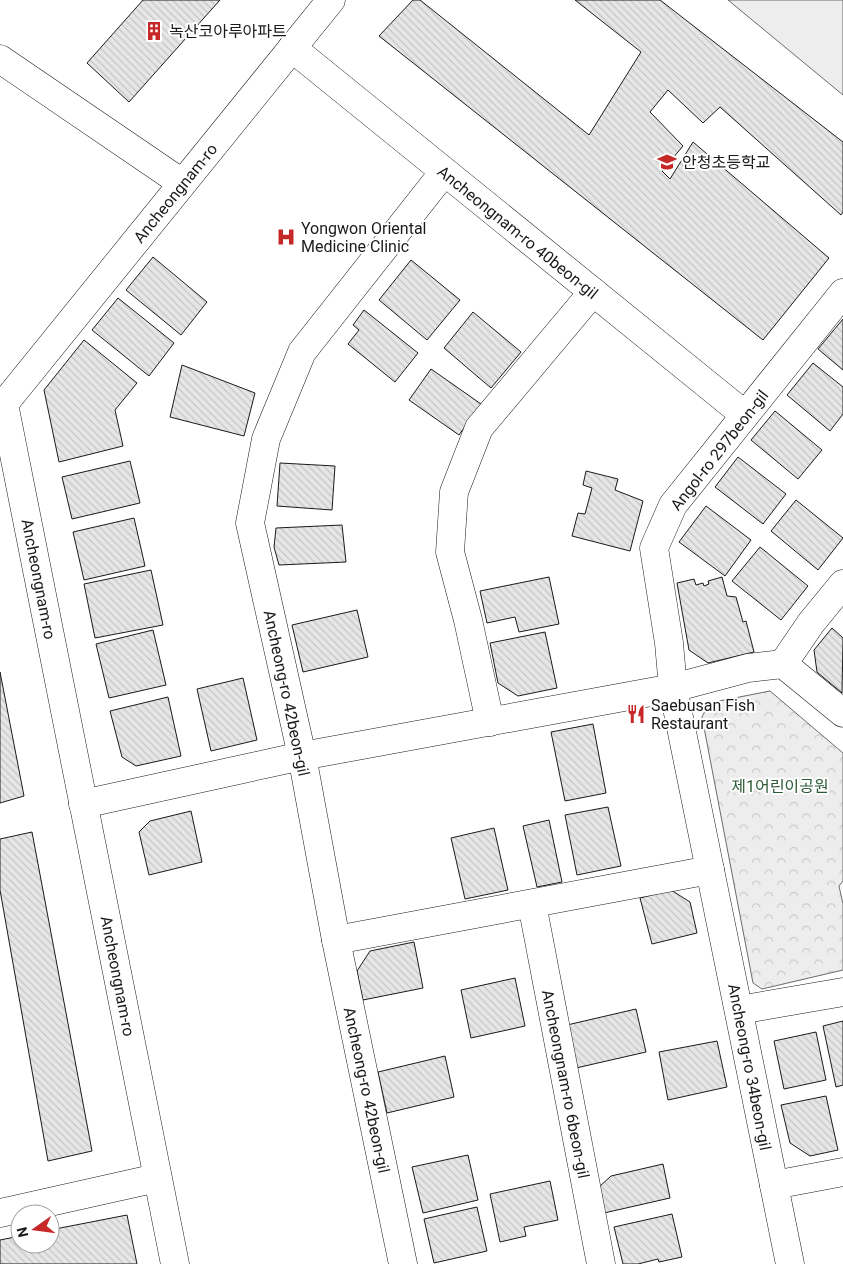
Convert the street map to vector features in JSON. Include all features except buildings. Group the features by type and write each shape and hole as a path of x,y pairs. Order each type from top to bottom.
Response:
{"street":[{"name":"Ancheongnam-ro","path":"174,1264 84,804 2,404 331,0"},
{"name":"Ancheongnam-ro 40beon-gil","path":"292,48 745,415"},
{"path":"0,59 182,183"},
{"name":"Ancheong-ro 42beon-gil","path":"403,1264 336,940 302,756 250,523 266,439 302,352 444,172"},
{"path":"490,722 468,620 450,552 454,492 479,428 594,292"},
{"name":"Angol-ro 297beon-gil","path":"673,688 669,643 654,548 673,505 843,293"},
{"path":"783,664 811,622 843,584"},
{"path":"84,804 302,756 673,688 748,668 783,664 843,712"},
{"name":"Ancheong-ro 34beon-gil","path":"673,688 790,1264"},
{"path":"336,940 710,870"},
{"name":"Ancheongnam-ro 6beon-gil","path":"532,904 601,1264"},
{"path":"739,1010 843,992"},
{"path":"774,1185 843,1172"},
{"path":"0,1213 157,1178"}],"shaded area":[{"path":"728,0 843,0 843,95"}],"green space":[{"name":"제1어린이공원","path":"770,691 843,753 843,881 839,886 843,904 843,970 762,989 753,983 702,717 709,703"}],"place":[{"name":"녹산코아루아파트","path":"154,31"},
{"name":"안청초등학교","path":"667,162"},
{"name":"Yongwon Oriental Medicine Clinic","path":"286,237"},
{"name":"Saebusan Fish Restaurant","path":"636,714"}]}
